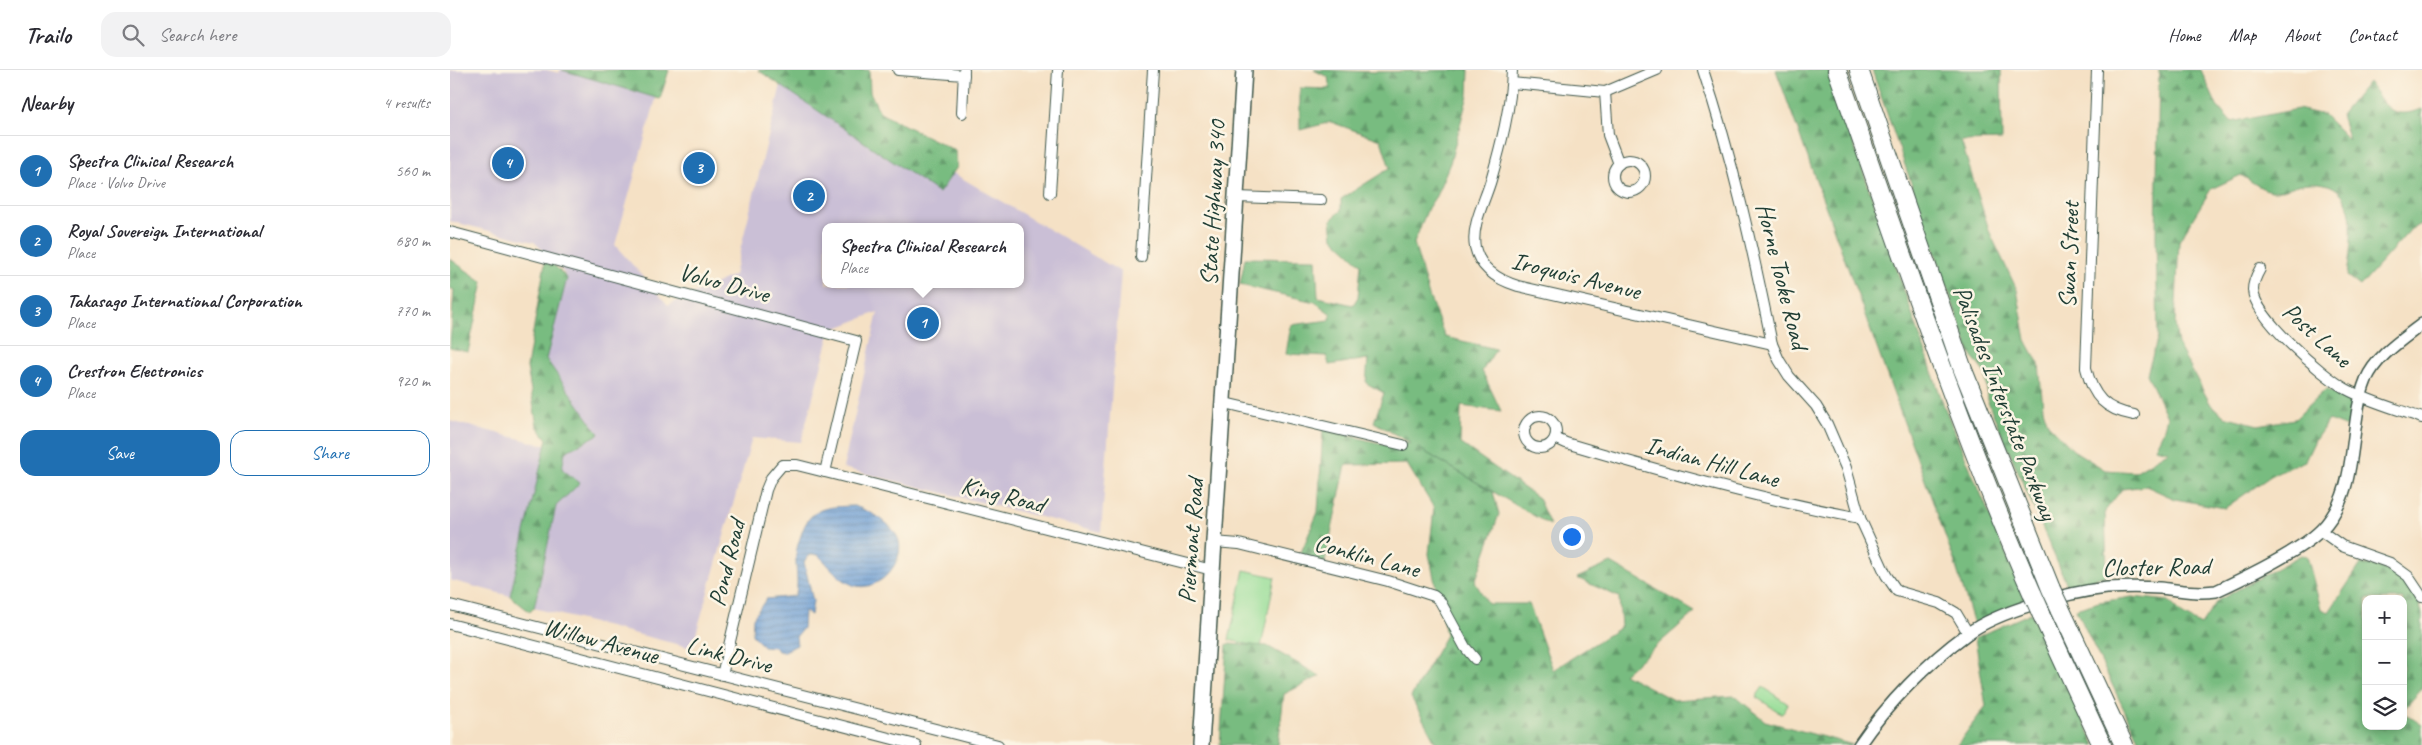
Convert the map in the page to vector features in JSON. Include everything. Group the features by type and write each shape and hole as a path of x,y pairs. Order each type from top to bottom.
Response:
{"highway":[{"name":"Palisades Interstate Parkway","path":"1837,70 1945,378 1991,496 2041,613 2102,745"},
{"name":"Palisades Interstate Parkway","path":"1859,70 1959,360 2060,608 2124,745"}],"main road":[{"name":"State Highway 340","path":"1228,340 1244,70"},
{"name":"Piermont Road","path":"1201,745 1228,340"}],"street":[{"path":"898,70 964,72 962,113"},
{"path":"1050,193 1058,70"},
{"path":"1141,257 1153,70"},
{"name":"Iroquois Avenue","path":"1512,70 1512,83 1498,154 1474,231 1475,248 1490,272 1500,280 1518,286 1772,344"},
{"path":"1512,83 1578,91 1605,92 1657,70"},
{"name":"Horne Tooke Road","path":"1703,70 1724,132 1742,202 1772,344 1778,360 1789,376 1816,406 1827,424 1846,468 1860,518 1886,575 1897,591 1939,603 1956,614 1968,633"},
{"name":"Swan Street","path":"2097,70 2086,368 2090,385 2097,396 2109,407 2119,412 2134,415"},
{"path":"1605,92 1608,135 1619,164"},
{"path":"1237,197 1321,200"},
{"name":"Volvo Drive","path":"450,232 587,267 856,341 825,472"},
{"name":"Post Lane","path":"2260,269 2254,279 2253,292 2259,310 2272,325 2333,381 2361,396 2422,418"},
{"name":"Closter Road","path":"1859,745 1922,673 1968,633 2025,608 2094,590 2158,588 2200,593 2216,591 2303,545 2321,531 2331,518 2348,475 2361,396 2367,379 2376,364 2422,324"},
{"path":"1225,402 1403,445"},
{"name":"Indian Hill Lane","path":"1555,438 1681,478 1791,505 1860,518"},
{"name":"King Road","path":"782,465 797,465 1212,570"},
{"name":"Pond Road","path":"722,674 766,490 771,478 782,465"},
{"path":"2321,531 2342,546 2390,563 2408,576 2422,598"},
{"name":"Conklin Lane","path":"1214,542 1239,544 1388,581 1434,596 1440,601 1465,647 1475,659"},
{"name":"Link Drive","path":"450,605 998,745"},
{"name":"Willow Avenue","path":"450,624 916,745"}],"shaded area":[{"path":"450,70 547,70 559,73 560,70 664,70 615,245 668,305 734,275 784,73 1121,272 1101,532 843,468 878,312 831,330 801,442 752,438 692,648 534,608 556,506 579,483 562,469 565,452 599,434 546,359 567,278 558,264 534,242 450,221"},
{"path":"450,421 548,446 510,596 450,580"}],"green space":[{"path":"562,70 669,70 660,99"},
{"path":"758,70 869,70 870,92 880,113 956,151 957,167 939,193"},
{"path":"1314,70 1376,72 1469,70 1468,95 1450,163 1436,196 1428,208 1414,243 1429,296 1445,337 1496,349 1482,371 1501,411 1461,406 1460,443 1538,498 1550,525 1420,449 1493,492 1499,514 1475,582 1488,604 1529,604 1553,670 1621,627 1619,597 1577,578 1611,563 1695,612 1624,674 1673,700 1735,696 1765,721 1853,745 1437,745 1411,697 1446,635 1429,554 1434,508 1407,464 1346,465 1324,566 1298,560 1318,512 1323,429 1390,446 1410,443 1374,422 1384,393 1366,383 1368,359 1329,365 1327,356 1286,354 1291,325 1330,320 1331,314 1315,302 1240,285 1245,258 1316,259 1318,297 1353,305 1358,297 1361,264 1333,238 1331,220 1341,210 1341,199 1390,168 1381,140 1331,122 1300,130 1300,88 1330,89 1328,77"},
{"path":"1776,70 1828,70 1944,406 2025,599 1974,624 1954,560"},
{"path":"1872,70 2001,70 2002,140 1961,141 1990,233 2017,290 2026,340 2039,364 2043,409 2048,424 2073,450 2105,470 2135,472 2169,451 2155,448 2163,432 2167,417 2147,374 2158,337 2156,235 2159,70 2201,70 2217,106 2231,122 2298,109 2324,115 2349,140 2341,115 2368,82 2384,104 2395,112 2411,112 2422,109 2422,224 2411,229 2360,286 2347,276 2351,231 2350,215 2346,202 2339,191 2327,184 2304,183 2272,191 2260,187 2241,175 2211,189 2179,241 2175,324 2178,345 2211,405 2224,416 2258,425 2295,419 2326,389 2352,402 2349,428 2329,420 2315,440 2305,461 2275,473 2225,508 2175,499 2146,486 2122,489 2105,511 2107,575 2068,587 1987,400 1986,375 1970,353"},
{"path":"546,257 567,278 546,359 599,434 565,452 562,469 580,483 556,506 534,608 530,612 510,596 547,439 537,426 527,367"},
{"path":"450,259 483,282 468,352 450,348 454,290 450,288"},
{"path":"2301,555 2307,556 2321,609 2329,612 2361,564 2381,568 2400,579 2414,595 2422,615 2422,689 2407,706 2407,595 2362,595 2362,730 2407,730 2407,715 2422,725 2422,745 2141,745 2076,609 2099,602 2132,597 2169,601 2183,615 2201,625 2217,601"},
{"path":"1244,570 1275,577 1261,647 1229,640"},
{"path":"2031,613 2095,745 1957,745 1986,706 1975,638"},
{"path":"1227,644 1267,646 1320,676 1284,694 1278,745 1220,745"},
{"path":"1763,687 1788,704 1782,714 1756,697"}],"water":[{"path":"854,506 878,517 894,531 900,545 895,564 882,580 873,585 863,587 843,580 818,555 813,554 807,557 804,562 813,601 811,615 804,611 803,628 796,637 797,645 783,652 778,651 775,647 763,646 752,635 753,618 766,599 795,596 797,583 796,551 809,518 815,513 828,508"}],"place":[{"name":"Crestron Electronics","path":"508,163"},
{"name":"Takasago International Corporation","path":"699,168"},
{"name":"Royal Sovereign International","path":"809,196"},
{"name":"Spectra Clinical Research","path":"923,323"}]}
